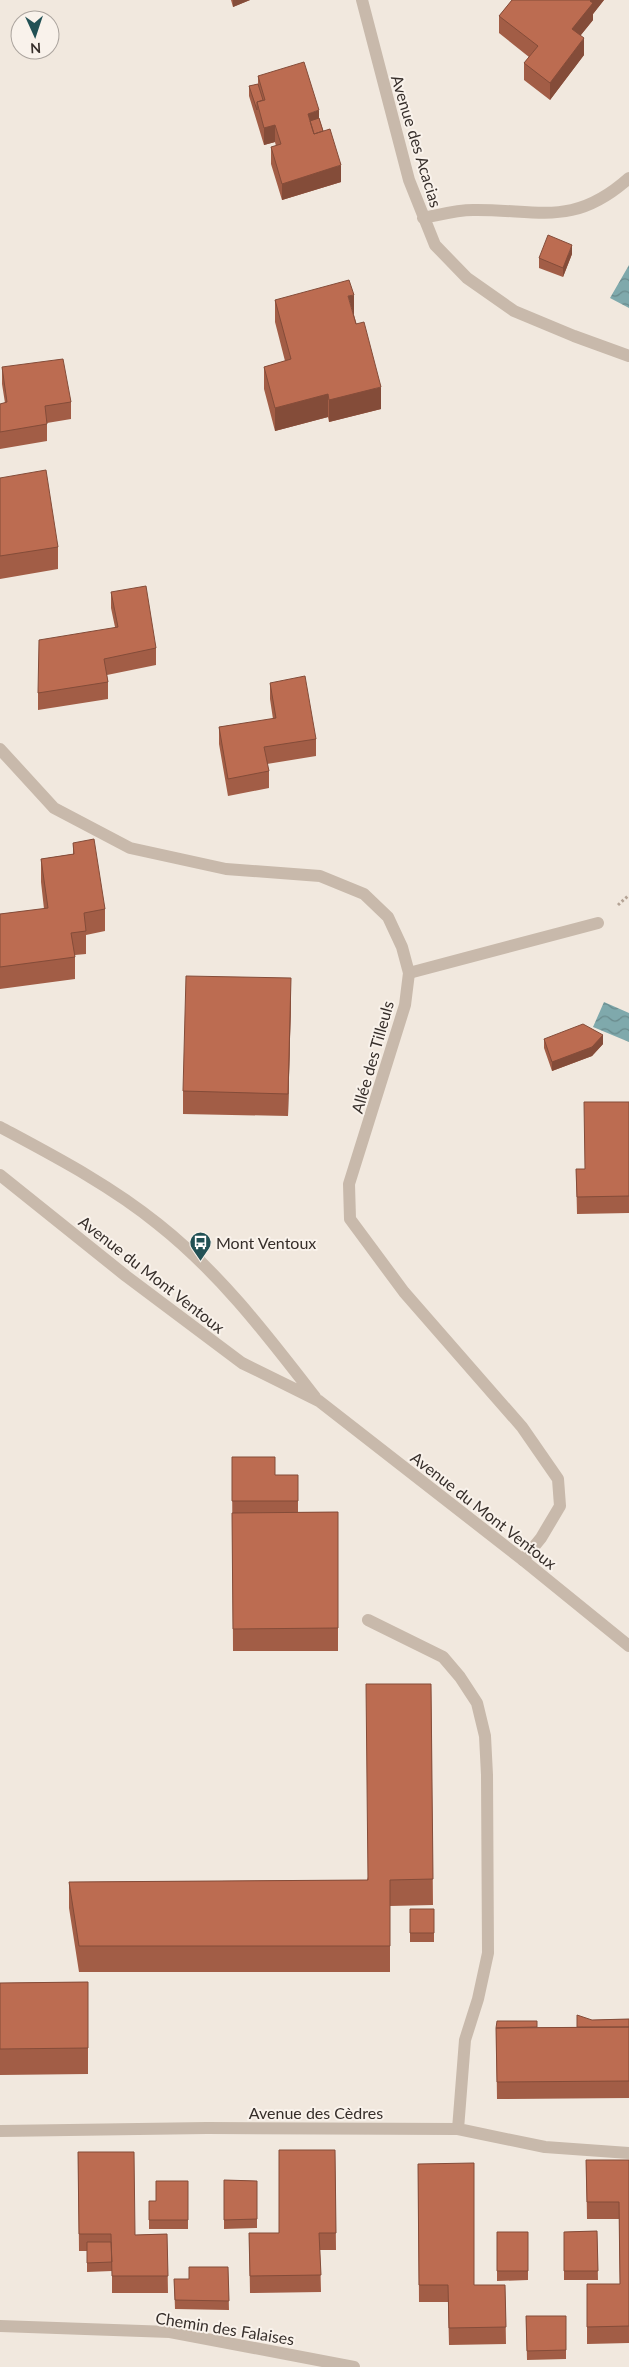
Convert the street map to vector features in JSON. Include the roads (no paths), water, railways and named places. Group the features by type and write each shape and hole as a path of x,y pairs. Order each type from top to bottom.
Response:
{"street":[{"name":"Avenue des Acacias","path":"362,0 410,180 423,218 436,245 466,278 514,311 629,356"},
{"path":"423,218 469,210 529,213 566,212 585,208 599,201 629,178"},
{"name":"Allée des Tilleuls","path":"0,749 54,808 130,848 226,869 320,876 364,894 388,917 402,947 409,973 405,1006 350,1184 350,1219 404,1292 522,1427 558,1479 560,1506 541,1538 523,1560"},
{"path":"409,973 598,923"},
{"name":"Avenue du Mont Ventoux","path":"0,1127 69,1164 158,1223 200,1261 244,1306 318,1401"},
{"name":"Avenue du Mont Ventoux","path":"0,1175 126,1276 242,1363 318,1401 523,1560 629,1646"},
{"path":"368,1620 443,1657 460,1677 477,1703 485,1736 488,1953 478,1999 464,2040 458,2129"},
{"name":"Avenue des Cèdres","path":"0,2131 207,2128 458,2129 545,2147 629,2153"},
{"name":"Chemin des Falaises","path":"0,2326 170,2332 354,2367"}],"water":[{"path":"629,265 629,308 610,298"},
{"path":"604,1002 629,1013 629,1042 593,1027"}],"place":[{"name":"Mont Ventoux","path":"200,1261"}]}
